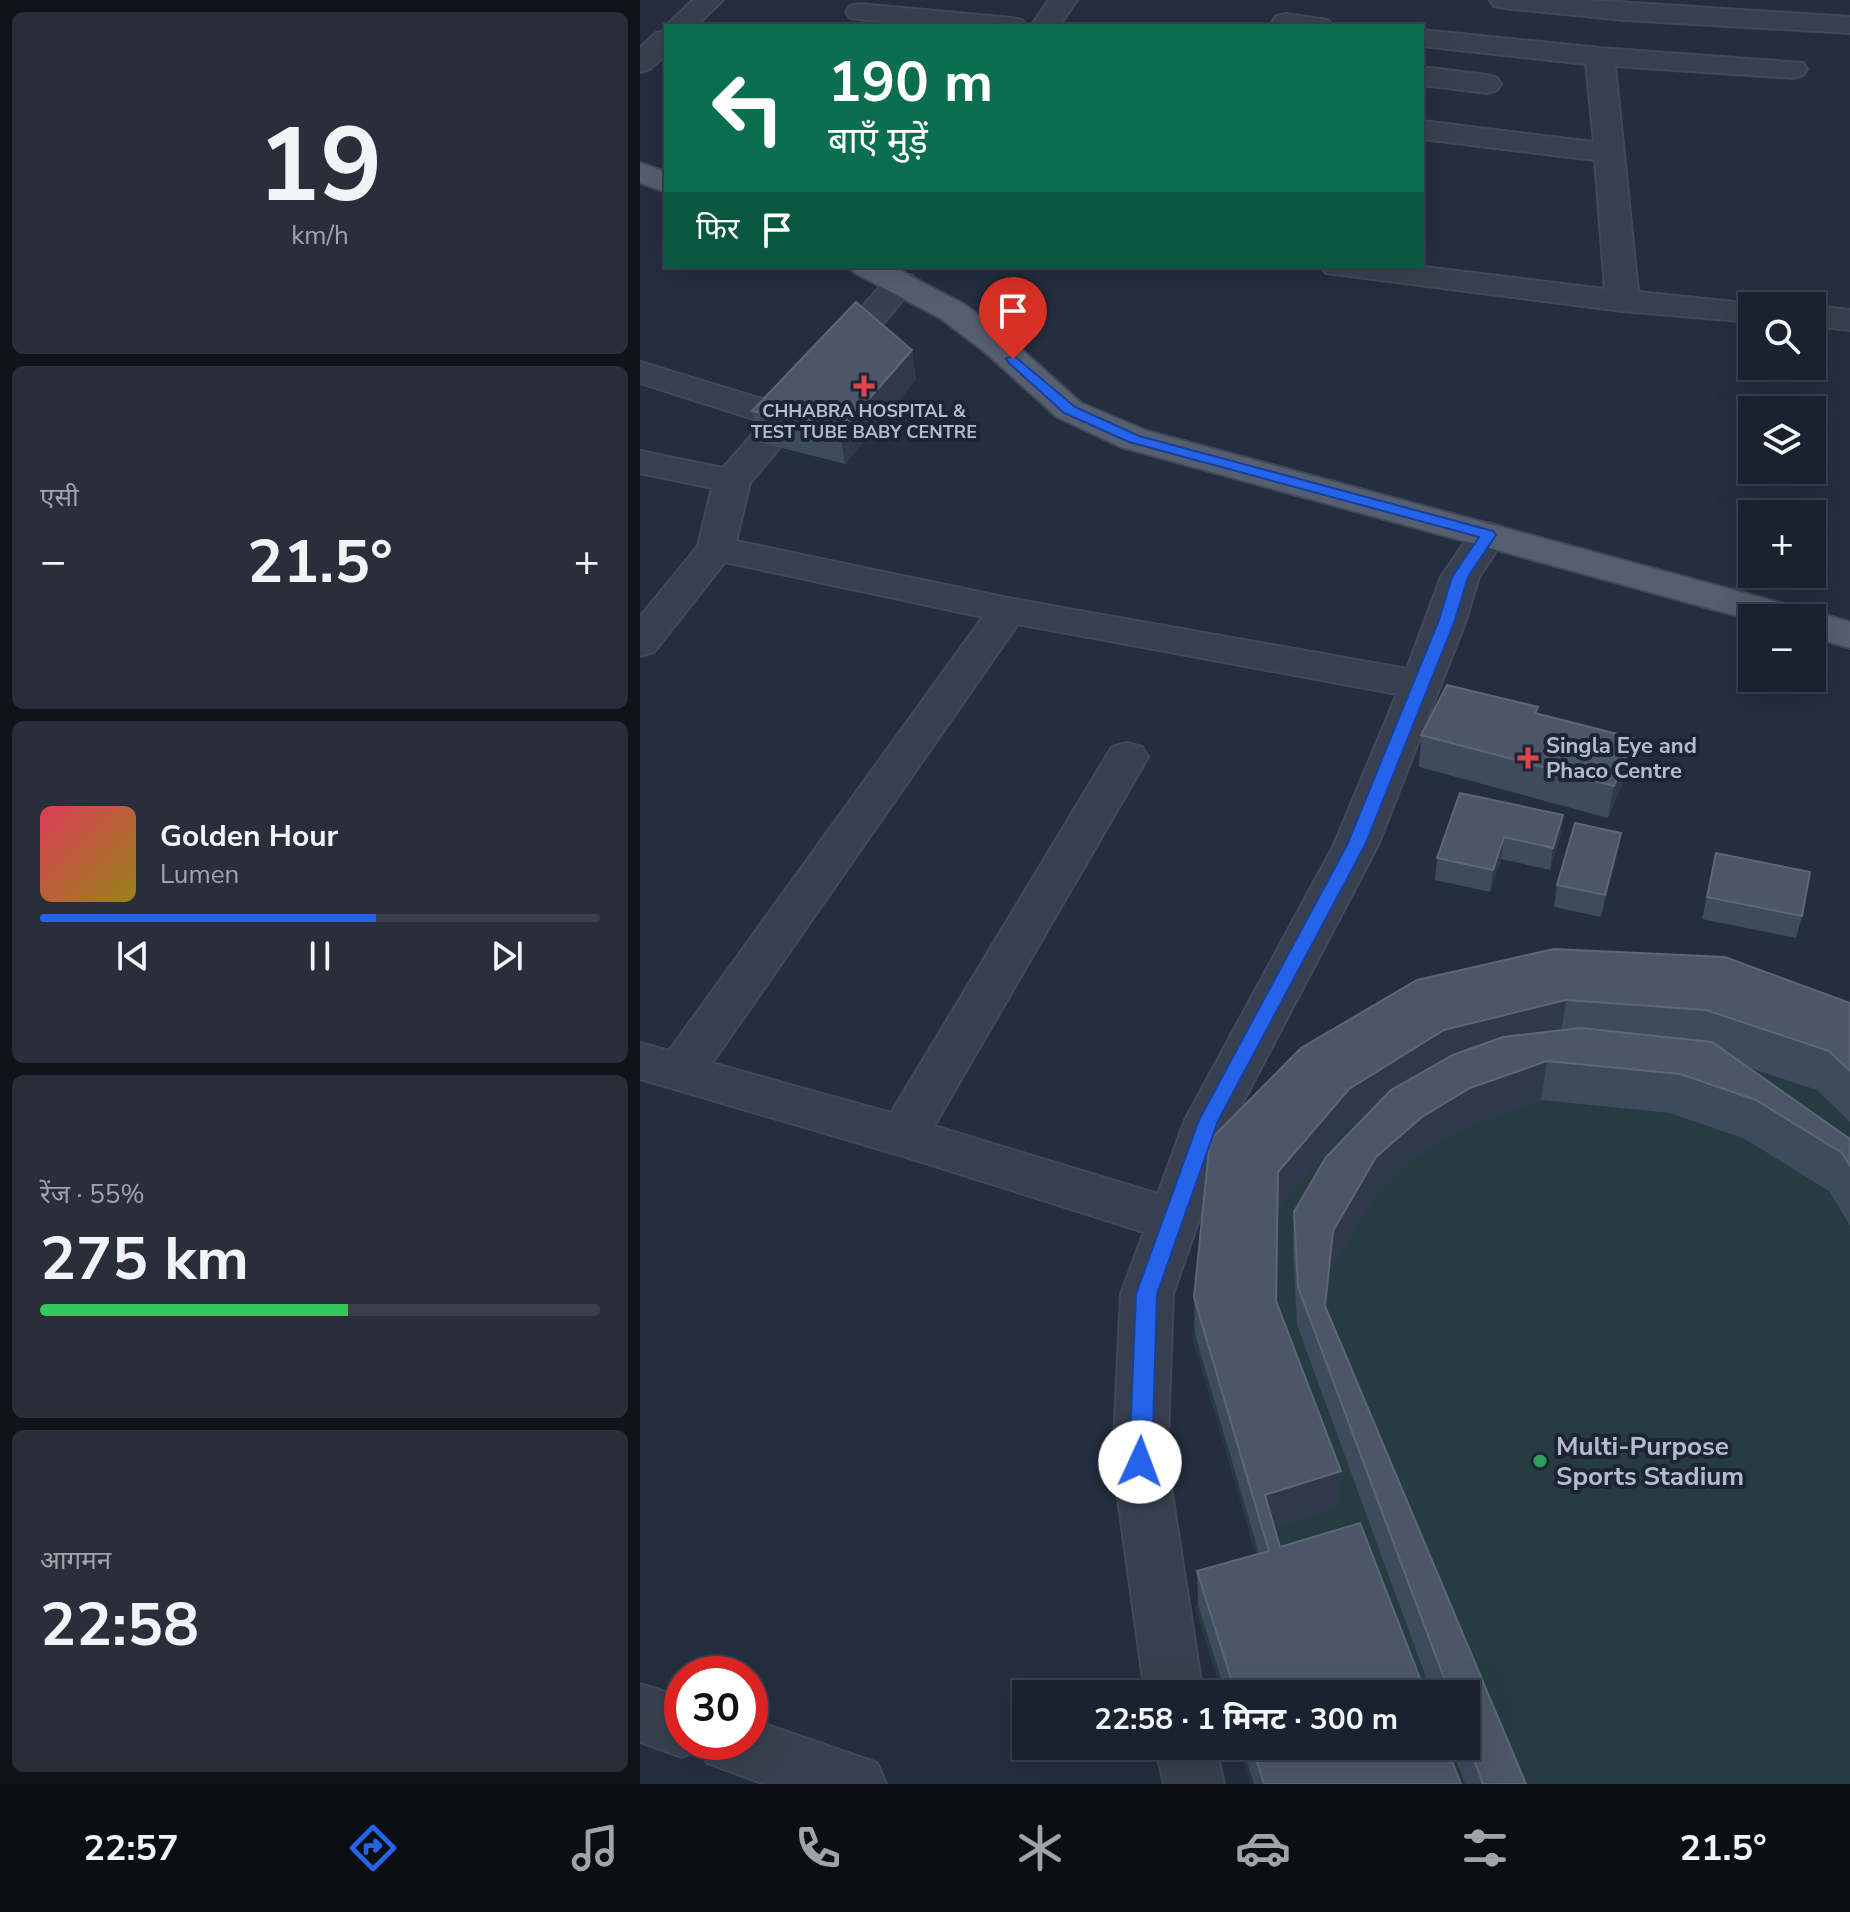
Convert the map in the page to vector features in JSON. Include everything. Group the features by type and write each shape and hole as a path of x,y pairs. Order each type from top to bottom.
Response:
{"main road":[{"path":"640,172 664,182"},
{"path":"870,268 952,311 997,345 1069,410 1134,439 1738,604"},
{"path":"1826,628 1850,635"}],"street":[{"path":"682,24 709,0"},
{"path":"1046,24 1063,0"},
{"path":"1504,0 1625,12 1850,25"},
{"path":"860,13 989,24"},
{"path":"1289,16 1312,24"},
{"path":"1424,38 1600,57 1793,69"},
{"path":"644,73 664,42"},
{"path":"1600,57 1622,301"},
{"path":"1424,76 1487,84"},
{"path":"1424,130 1610,153"},
{"path":"1353,268 1622,301 1738,311"},
{"path":"640,643 716,548 732,481 901,283"},
{"path":"1826,317 1850,320"},
{"path":"640,372 786,418"},
{"path":"640,462 732,481"},
{"path":"1172,1680 1140,1462 1147,1294 1209,1120 1356,845 1447,620 1460,577 1488,535"},
{"path":"716,548 1008,610 1421,685"},
{"path":"1008,610 660,1066 903,1136 1173,1220"},
{"path":"903,1136 1127,757"},
{"path":"640,1713 664,1721"},
{"path":"768,1755 856,1784"},
{"path":"1188,1760 1194,1784"}],"green space":[{"name":"Multi-Purpose Sports Stadium","path":"1850,1051 1850,1784 1250,1784 1242,1760 1480,1760 1480,1680 1218,1680 1195,1607 1265,1586 1192,1336 1208,1180 1297,1088"}],"building":[{"path":"856,302 912,350 840,432 752,411"},
{"path":"1447,685 1538,707 1535,713 1633,738 1614,786 1421,735"},
{"path":"1460,793 1563,815 1553,848 1504,837 1493,870 1437,858"},
{"path":"1575,823 1621,833 1605,895 1557,885"},
{"path":"1716,853 1810,872 1802,916 1707,897"},
{"path":"1554,949 1725,957 1850,1003 1850,1071 1829,1051 1706,1010 1566,1000 1444,1030 1349,1089 1278,1172 1276,1301 1341,1471 1265,1495 1280,1547 1360,1523 1421,1680 1232,1680 1197,1571 1269,1551 1194,1297 1210,1140 1301,1048 1417,980"},
{"path":"1581,1028 1712,1042 1850,1139 1850,1166 1842,1153 1756,1100 1680,1074 1547,1061 1470,1088 1422,1117 1376,1157 1333,1231 1325,1306 1526,1784 1483,1784 1474,1760 1480,1760 1480,1680 1445,1680 1298,1287 1294,1212 1326,1157 1391,1090 1453,1055 1503,1037"},
{"path":"1256,1760 1452,1760 1461,1784 1264,1784"}],"place":[{"name":"CHHABRA HOSPITAL & TEST TUBE BABY CENTRE","path":"864,386"},
{"name":"Singla Eye and Phaco Centre","path":"1528,758"},
{"name":"Multi-Purpose Sports Stadium","path":"1540,1461"}],"route":[{"path":"1013,359 1069,410 1134,439 1488,535 1460,577 1447,620 1356,845 1209,1120 1147,1294 1140,1462"}]}
